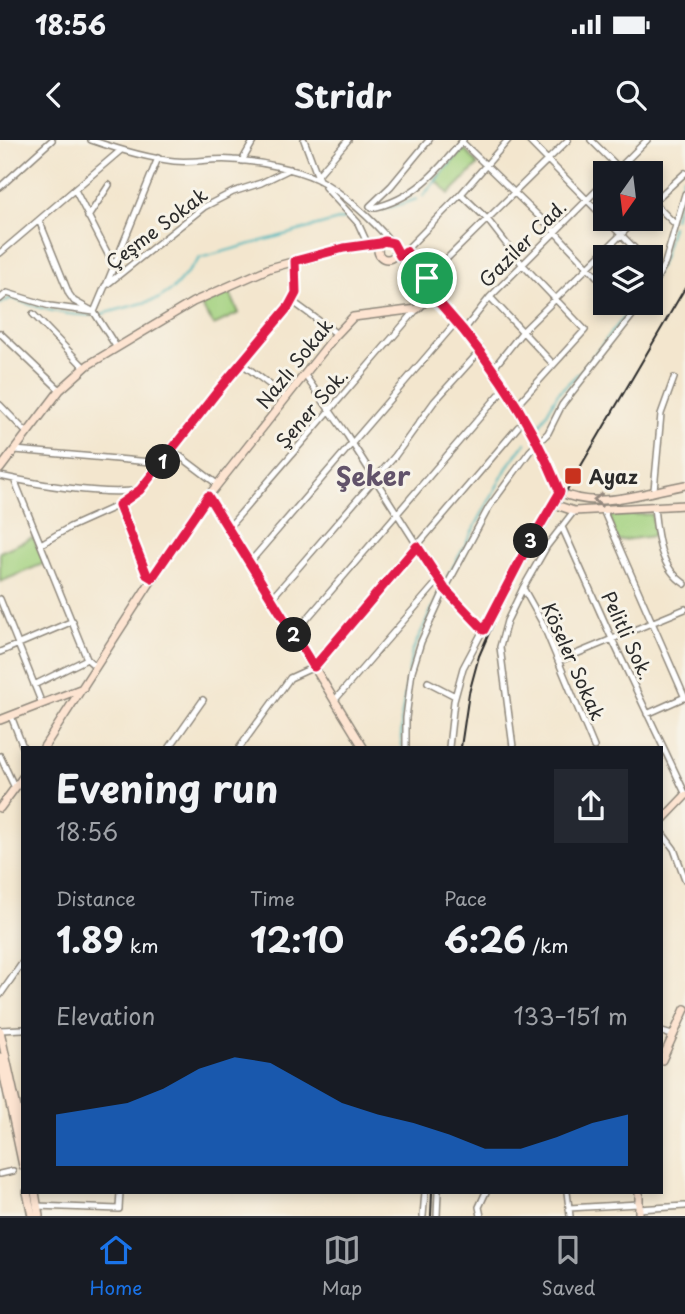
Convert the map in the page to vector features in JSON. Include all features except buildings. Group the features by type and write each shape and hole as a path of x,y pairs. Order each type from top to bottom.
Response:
{"main road":[{"path":"0,469 60,390 85,368 193,302 270,268 344,248 390,241 480,351 545,455 560,492 555,502 559,506 574,511 685,505"},
{"path":"380,243 378,252 384,258 400,252"},
{"path":"417,309 432,295"},
{"name":"Nazlı Sokak","path":"45,746 208,496 337,334 352,317 417,309"},
{"path":"560,492 595,501 685,485"},
{"path":"208,496 362,746"},
{"path":"0,720 84,687"},
{"path":"0,808 21,780"},
{"path":"663,819 685,794"},
{"path":"663,1058 685,1009"},
{"path":"0,1031 21,1126"},
{"path":"0,1057 21,1157"},
{"path":"28,1194 39,1216"},
{"path":"32,1216 35,1194"}],"street":[{"path":"0,187 52,140"},
{"path":"91,140 158,158 189,162 219,159 242,161 290,169 318,178 365,215 390,241"},
{"path":"242,161 254,140"},
{"path":"304,140 318,178 358,223 368,245"},
{"path":"318,178 348,140"},
{"path":"429,140 371,207 392,203 414,192 463,141 593,274"},
{"path":"400,252 461,194 508,140"},
{"path":"528,140 631,245"},
{"path":"424,281 568,140"},
{"path":"591,140 612,161"},
{"path":"626,161 647,140"},
{"path":"0,253 121,150"},
{"path":"105,286 158,158"},
{"name":"Çeşme Sokak","path":"94,312 105,286 204,207 290,169"},
{"path":"663,192 685,173"},
{"path":"88,216 109,185"},
{"path":"75,190 114,268"},
{"name":"Gaziler Cad.","path":"464,330 490,297 593,193"},
{"path":"461,194 487,219 522,264 585,330 515,406"},
{"path":"663,268 685,194"},
{"path":"663,213 676,225"},
{"path":"39,220 69,294 74,301 94,312 117,348"},
{"path":"492,370 523,331 625,231"},
{"path":"41,544 70,527 119,505 140,490 292,301 296,293 295,261"},
{"path":"0,299 7,293 50,306 94,312"},
{"path":"490,297 553,365"},
{"path":"292,301 337,334"},
{"name":"Şener Sok.","path":"229,527 417,309"},
{"path":"33,314 85,368"},
{"path":"406,746 406,718 412,671 421,642 445,589 489,507 548,433 562,405 632,315"},
{"path":"250,562 457,321"},
{"path":"0,333 60,390"},
{"path":"272,598 374,479 434,402 480,351"},
{"path":"241,363 286,397"},
{"path":"304,374 445,589 484,630"},
{"path":"654,490 661,414 674,378"},
{"path":"294,634 504,389"},
{"path":"0,405 27,433"},
{"path":"241,746 290,678 314,667 518,427"},
{"path":"15,450 162,463"},
{"path":"172,450 217,484"},
{"path":"0,476 122,492 140,490"},
{"path":"14,479 87,659 96,667"},
{"path":"449,746 463,668 524,553 555,502"},
{"path":"119,505 147,575 152,578"},
{"path":"654,507 658,542 665,563 674,576 685,584"},
{"path":"603,510 685,697 647,714"},
{"path":"513,746 500,647 523,588 547,546 574,511"},
{"name":"Pelitli Sok.","path":"562,527 661,746"},
{"path":"334,701 439,580"},
{"name":"Köseler Sokak","path":"523,588 542,622 594,746"},
{"path":"0,599 42,704"},
{"path":"559,661 685,609"},
{"path":"0,652 73,621"},
{"path":"34,685 87,659"},
{"path":"428,682 456,696"},
{"path":"171,746 203,700"},
{"path":"11,716 23,746"},
{"name":"Pelitli Sok.","path":"663,750 685,794"},
{"path":"0,756 15,788"},
{"path":"663,834 674,849 685,879"},
{"path":"0,995 21,965"},
{"path":"0,1031 21,1029"},
{"path":"663,1032 685,1033"},
{"path":"0,1174 13,1171"},
{"path":"34,1206 119,1209 120,1194"},
{"path":"423,1216 425,1194"},
{"path":"437,1216 438,1194"},
{"path":"481,1216 479,1207 485,1194"},
{"path":"567,1194 570,1216"},
{"path":"569,1208 638,1210 685,1206"}],"green space":[{"path":"465,149 478,165 449,194 435,179"},
{"path":"230,293 239,313 214,325 201,306"},
{"path":"652,514 654,536 617,541 610,516"},
{"path":"33,537 45,563 0,582 0,552"}],"waterway":[{"path":"423,196 463,148"},
{"path":"674,219 683,177"},
{"path":"382,210 417,199"},
{"path":"102,314 158,299 173,289 200,258 346,218"},
{"path":"663,258 672,226"},
{"path":"0,304 11,298 62,313 93,315"},
{"path":"539,427 558,393 582,370 626,315"},
{"path":"445,582 509,464 526,443"},
{"path":"402,746 401,719 412,652 440,592"}],"railway":[{"path":"461,746 469,693 479,656 496,617 523,565 685,288"},
{"path":"431,1216 432,1194"}],"place":[{"name":"Ayaz","path":"573,476"}],"district":[{"name":"Şeker","path":"373,475"}],"route":[{"path":"390,241 400,256 406,251 427,278 421,284 457,321 480,351 545,455 560,492 524,553 484,630 445,589 417,546 314,667 208,496 152,578 147,575 119,505 140,490 155,473 217,392 289,306 296,293 295,261 344,248 390,241"}]}
